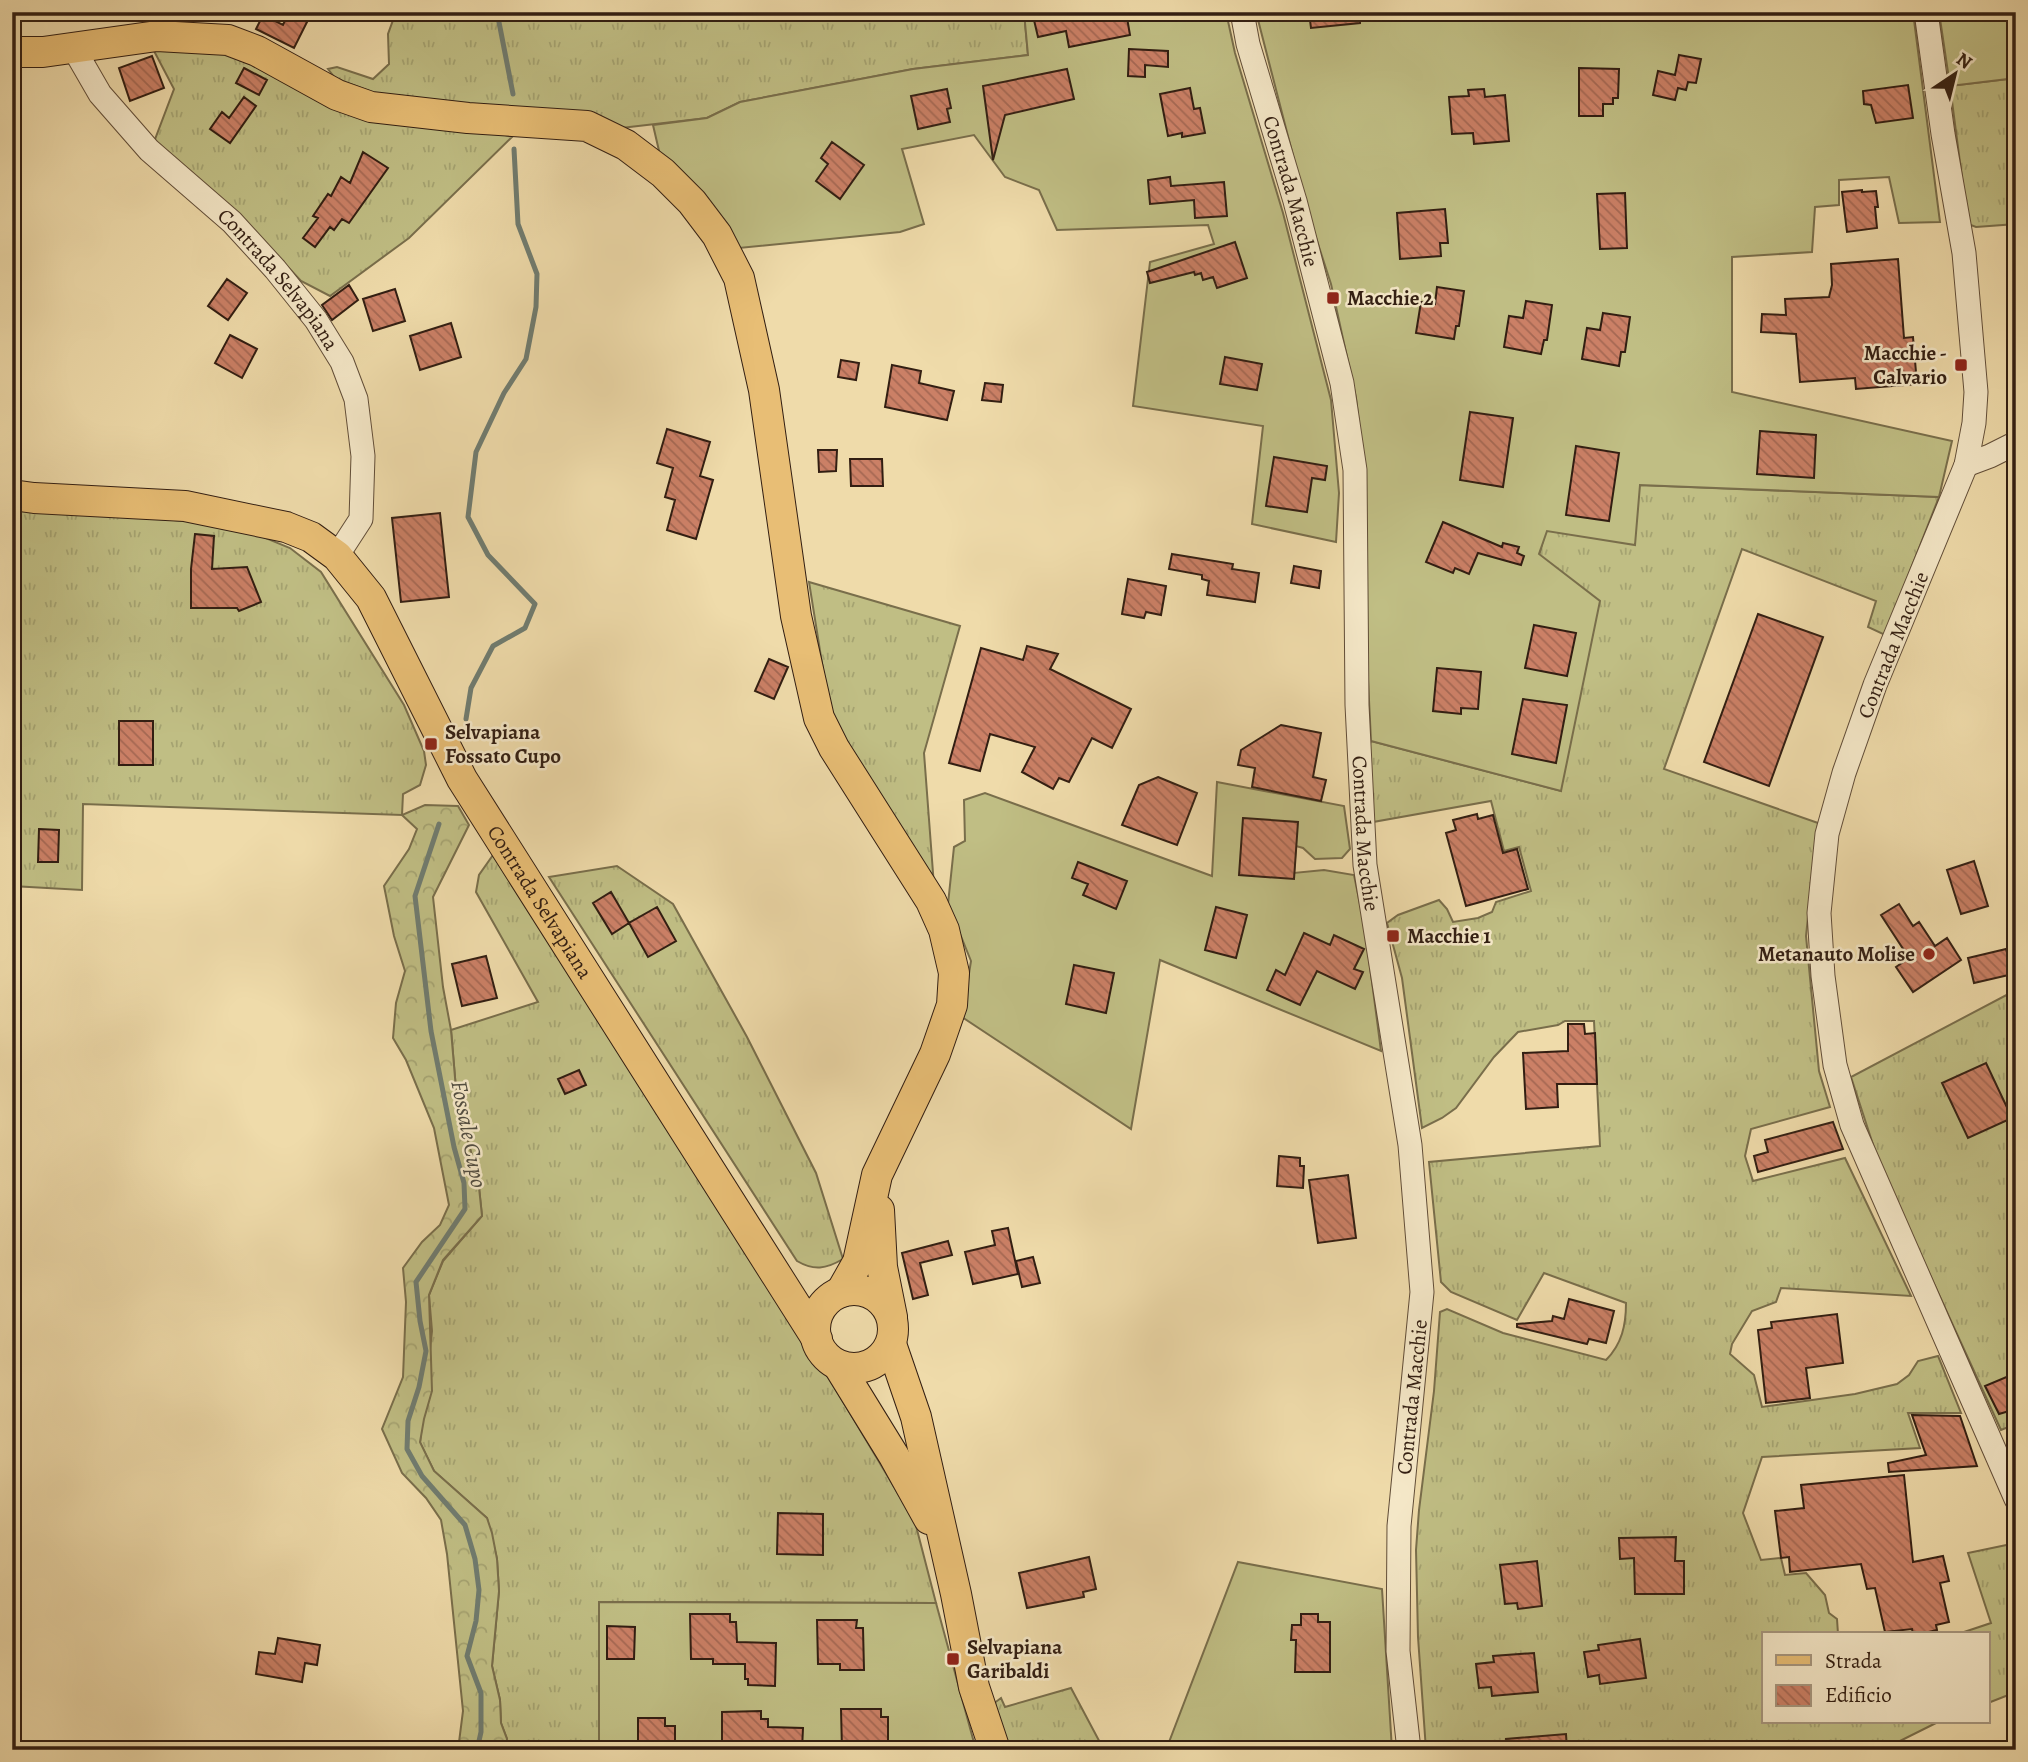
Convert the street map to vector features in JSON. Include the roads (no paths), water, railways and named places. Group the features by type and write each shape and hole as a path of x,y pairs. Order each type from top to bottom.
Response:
{"main road":[{"path":"12,52 74,49 157,36 228,40 257,51 337,95 371,107 468,118 587,126 626,145 663,173 692,202 718,235 739,278 764,390 796,616 820,718 834,748 931,901 944,930 954,973 952,1005 935,1055 877,1175 858,1262 818,1316 816,1324 817,1339 824,1354 838,1365 894,1456 946,1549"},
{"name":"Contrada Selvapiana","path":"12,495 185,506 286,527 311,537 337,556 371,598 462,779 817,1339"},
{"path":"838,1365 853,1368 869,1366 882,1357 891,1331 882,1267 877,1175"},
{"name":"Contrada Selvapiana","path":"758,1244 808,1284 836,1295"},
{"path":"836,1295 856,1290 872,1294 884,1303 916,1417 974,1687 995,1750"}],"street":[{"name":"Contrada Macchie","path":"1242,12 1248,44 1295,201 1342,383 1355,470 1357,705 1365,865 1410,1145 1422,1292 1399,1526 1398,1651 1409,1750"},
{"name":"Contrada Macchie","path":"1926,12 1943,134 1964,253 1976,392 1974,423 1966,465 1875,685 1844,773 1827,834 1819,913 1823,976 1835,1065 1852,1125 2016,1499"},
{"name":"Contrada Selvapiana","path":"74,49 100,94 149,150 232,222 275,269 316,320 342,362 356,399 363,456 361,519 337,556"},
{"path":"1966,465 2016,443"}],"waterway":[{"name":"Fossale Cupo","path":"497,12 513,94"},
{"name":"Fossale Cupo","path":"466,719 471,688 493,646 525,628 535,604 488,555 468,517 476,452 504,393 526,359 536,307 537,274 518,224 514,149"},
{"name":"Fossale Cupo","path":"439,824 415,896 431,1031 454,1147 464,1183 465,1209 416,1282 426,1351 419,1387 408,1421 407,1449 422,1476 465,1525 475,1559 479,1590 476,1621 467,1656 481,1693 481,1732 477,1750"}],"place":[{"name":"Macchie 2","path":"1333,298"},
{"name":"Macchie - Calvario","path":"1961,365"},
{"name":"Selvapiana Fossato Cupo","path":"431,744"},
{"name":"Macchie 1","path":"1393,936"},
{"name":"Metanauto Molise","path":"1929,954"},
{"name":"Selvapiana Garibaldi","path":"953,1659"}]}
